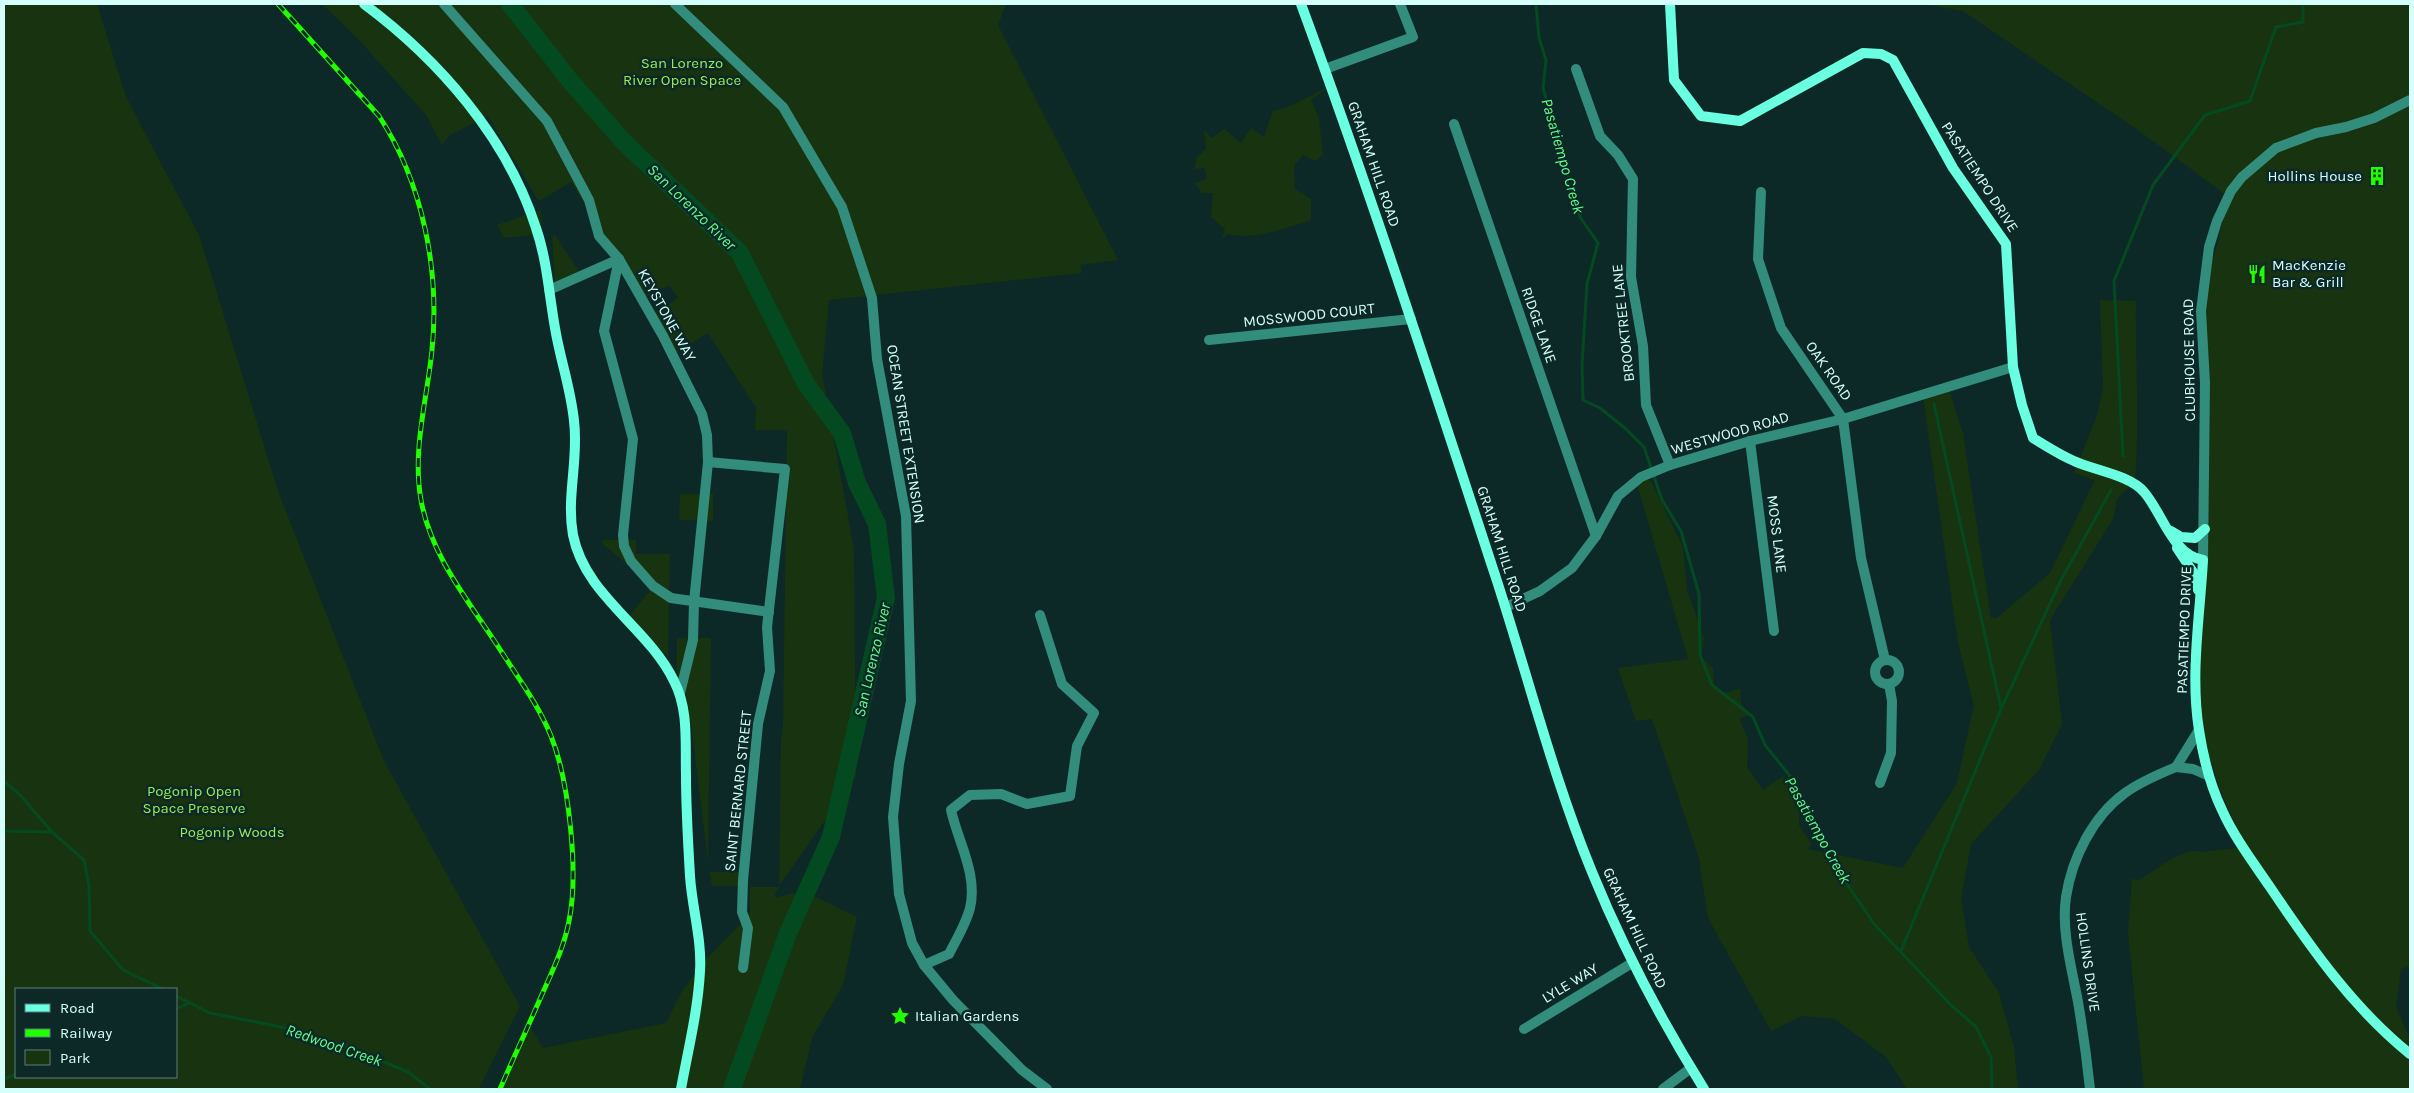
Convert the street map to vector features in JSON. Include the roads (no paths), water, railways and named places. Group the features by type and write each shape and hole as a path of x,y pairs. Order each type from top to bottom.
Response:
{"main road":[{"path":"364,4 405,36 428,58 471,108 509,168 536,226 549,290 554,327 575,425 571,516 578,551 596,584 657,654 680,693 686,735 690,879 701,955 694,1021 681,1089"},
{"name":"GRAHAM HILL ROAD","path":"1301,4 1412,319 1506,607 1555,766 1591,870 1632,964 1704,1089"},
{"name":"PASATIEMPO DRIVE","path":"1670,4 1674,80 1701,116 1740,121 1863,53 1881,54 1892,60 1953,168 2006,244 2013,367 2022,406 2033,438 2073,461 2115,475 2144,491 2163,526 2186,552 2203,560 2195,690 2199,730 2209,776 2222,810 2245,850 2315,952 2356,1003 2385,1034 2410,1054"},
{"path":"2163,526 2181,537 2188,538 2195,538 2204,529"},
{"path":"2163,526 2195,575 2201,602"}],"street":[{"name":"KEYSTONE WAY","path":"444,4 547,121 589,200 599,236 619,259 664,336 702,414 707,435 708,462 694,602 693,640 680,693"},
{"name":"OCEAN STREET EXTENSION","path":"676,4 783,107 842,207 872,298 877,359 906,516 911,701 899,764 893,817 899,894 912,943 924,965 953,1000 1004,1052 1022,1070 1047,1089"},
{"path":"1325,69 1413,37 1400,4"},
{"name":"BROOKTREE LANE","path":"1576,69 1600,136 1618,155 1633,179 1631,278 1643,346 1646,405 1670,465"},
{"name":"CLUBHOUSE ROAD","path":"2203,560 2205,383 2201,311 2209,247 2217,221 2231,191 2242,178 2276,148 2316,133 2346,127 2374,118 2410,100"},
{"name":"RIDGE LANE","path":"1454,124 1596,536"},
{"name":"OAK ROAD","path":"1761,192 1758,259 1781,328 1843,418 1861,558 1885,660 1894,662 1899,668 1898,676 1889,684 1892,701 1891,753 1880,783"},
{"path":"549,290 619,259"},
{"path":"619,259 604,330 633,439 623,535 624,546 631,561 653,586 671,598 769,612"},
{"name":"MOSSWOOD COURT","path":"1209,340 1412,319"},
{"name":"WESTWOOD ROAD","path":"1506,607 1540,592 1572,568 1596,536 1618,496 1642,477 1670,465 1750,441 1843,418 2013,367"},
{"name":"MOSS LANE","path":"1750,441 1774,631"},
{"name":"SAINT BERNARD STREET","path":"708,462 784,469 769,612 767,644 770,671 758,724 743,880 742,912 748,928 743,968"},
{"path":"924,965 949,954 970,908 971,872 955,830 951,810 970,795 1001,794 1027,804 1070,796 1076,746 1094,713 1062,684 1040,615"},
{"path":"1885,660 1878,663 1874,674 1881,683 1889,684"},
{"path":"2199,730 2176,767 2193,769 2209,776"},
{"name":"HOLLINS DRIVE","path":"2090,1089 2085,1041 2065,926 2066,897 2075,862 2089,833 2105,811 2125,792 2176,767"},
{"name":"LYLE WAY","path":"1524,1029 1632,964"},
{"path":"1663,1089 1691,1068"}],"waterway":[{"name":"San Lorenzo River","path":"510,4 571,82 624,142 740,253 806,384 842,433 857,483 877,524 886,598 831,837 788,933 732,1089"},
{"name":"Pasatiempo Creek","path":"1536,4 1539,38 1546,60 1543,88 1580,217 1598,243 1587,284 1582,365 1583,400 1600,408 1626,429 1644,447 1662,500 1681,531 1699,594 1700,655 1712,685 1753,717 1765,745 1794,781 1831,861 1875,925 1951,1005 1976,1027 1991,1057 1992,1089"},
{"path":"2123,456 2114,281 2153,185 2205,115 2250,101 2276,27 2303,22 2303,4"},
{"path":"1934,404 2001,708"},
{"path":"1901,951 2001,709 2060,582 2111,490"},
{"name":"Redwood Creek","path":"4,781 20,795 52,832 84,860 89,886 90,931 123,970 161,988"},
{"path":"4,831 52,832"},
{"name":"Redwood Creek","path":"178,997 210,1013 297,1030 349,1047 408,1072 430,1089"},
{"path":"178,1008 189,1003"},
{"path":"4,1079 15,1074"}],"railway":[{"path":"278,4 379,116 407,170 425,228 433,290 432,350 421,425 418,462 421,500 426,521 443,560 465,598 522,682 541,714 551,736 563,777 572,853 572,901 569,921 557,961 500,1089"}],"place":[{"name":"Hollins House","path":"2377,176"},
{"name":"MacKenzie Bar & Grill","path":"2257,274"},
{"name":"Italian Gardens","path":"900,1016"}],"park label":[{"name":"San Lorenzo River Open Space","path":"682,72"},
{"name":"Pogonip Open Space Preserve","path":"194,800"},
{"name":"Pogonip Woods","path":"232,832"}]}
